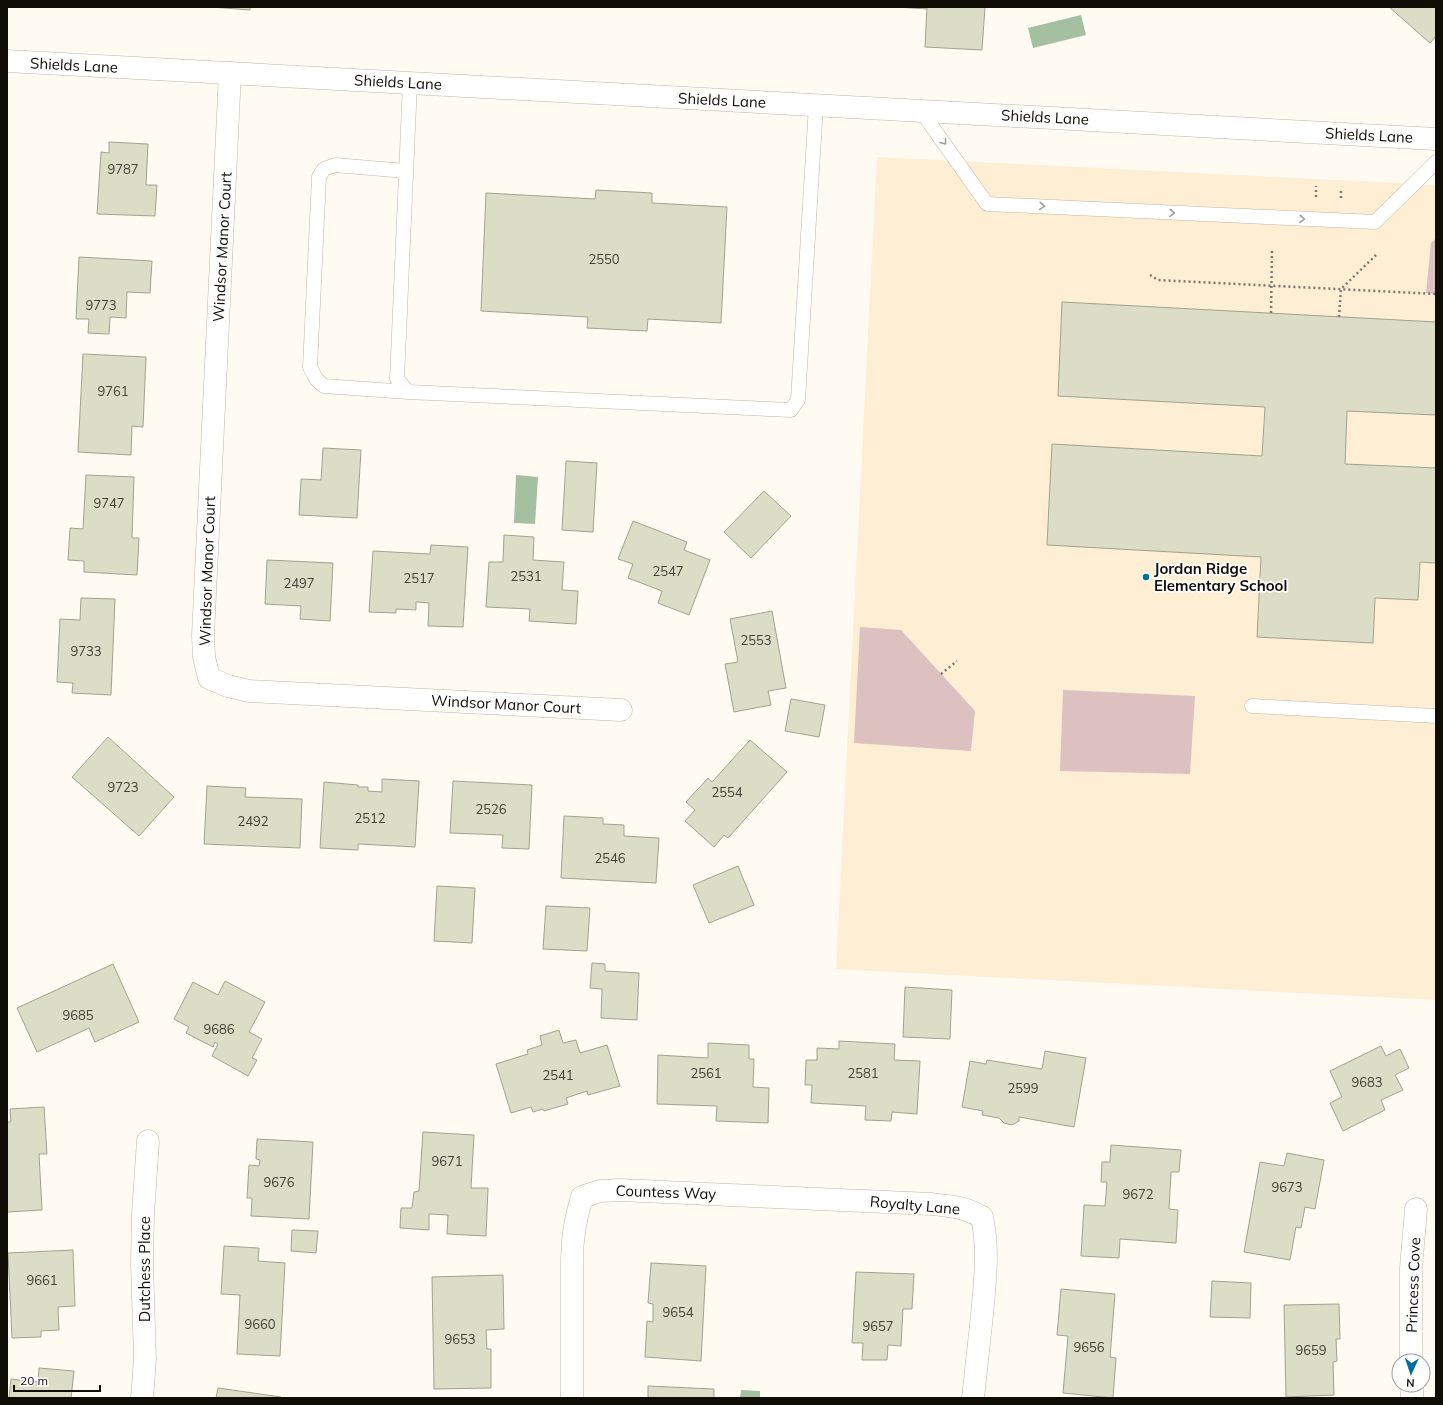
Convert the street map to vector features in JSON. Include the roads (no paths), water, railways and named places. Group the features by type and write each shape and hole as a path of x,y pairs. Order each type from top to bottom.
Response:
{"street":[{"name":"Shields Lane","path":"7,61 1436,138"},
{"name":"Windsor Manor Court","path":"230,73 203,635 204,657 209,678 228,686 249,691 621,710"},
{"name":"Dutchess Place","path":"142,1398 145,1359 142,1264 143,1214 148,1141"},
{"name":"Countess Way","path":"572,1398 572,1239 575,1217 582,1197 600,1191 620,1190 784,1197"},
{"name":"Royalty Lane","path":"784,1197 932,1204 971,1210 982,1217 986,1233 985,1285 973,1398"},
{"name":"Princess Cove","path":"1411,1353 1411,1268 1416,1209"}],"lane":[{"path":"408,392 397,379 410,83"},
{"path":"406,171 335,165 324,168 320,177 310,367 316,379 324,386 408,392 791,410 798,400 816,105"},
{"path":"921,111 987,204 1375,222 1436,162"},
{"path":"1252,706 1436,716"}],"place":[{"name":"Jordan Ridge Elementary School","path":"1146,577"}]}
